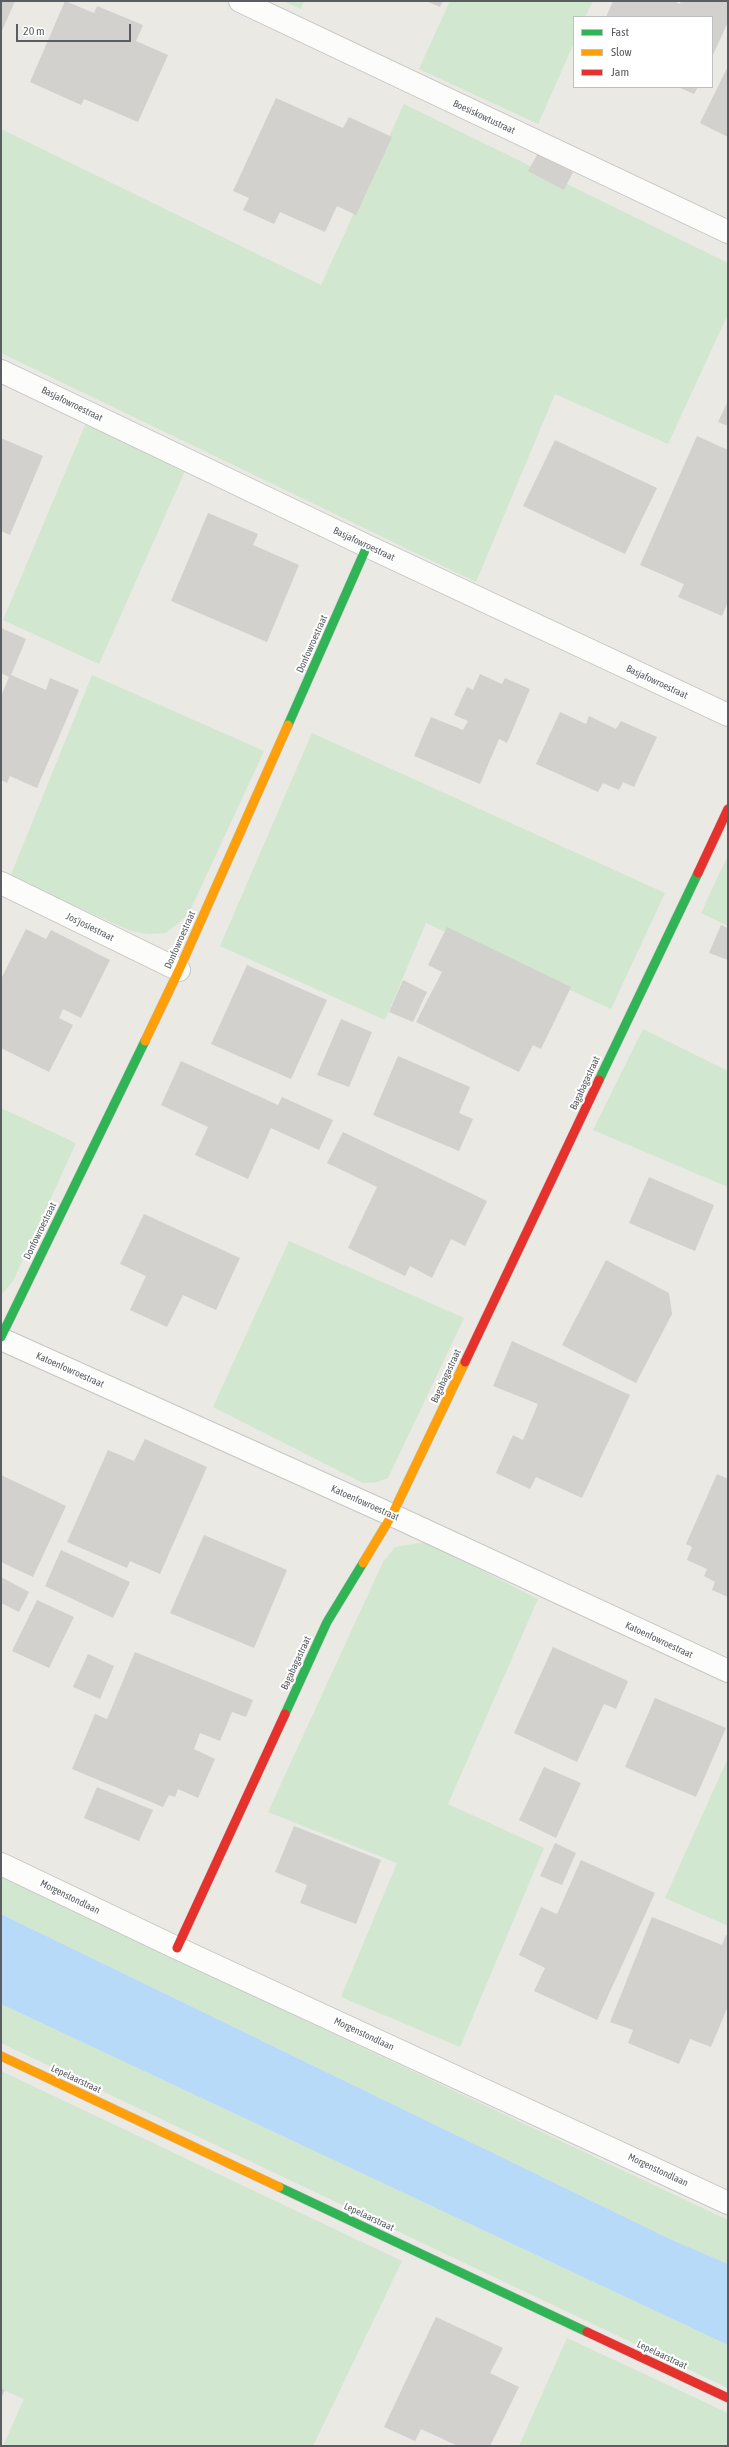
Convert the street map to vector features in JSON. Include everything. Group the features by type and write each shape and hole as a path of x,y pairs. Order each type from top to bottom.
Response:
{"street":[{"name":"Boesiskowtustraat","path":"240,1 728,232"},
{"name":"Basjafowroestraat","path":"1,370 367,546 728,715"},
{"name":"Donfowroestraat","path":"1,1338 179,970 367,546"},
{"name":"Bagabagastraat","path":"177,1948 327,1622 392,1515 728,809"},
{"name":"Jos'josiestraat","path":"1,883 179,970"},
{"name":"Katoenfowroestraat","path":"1,1338 392,1515 728,1672"},
{"name":"Morgenstondlaan","path":"1,1864 177,1948 728,2202"},
{"name":"Lepelaarstraat","path":"1,2056 728,2398"}],"green space":[{"path":"283,1 304,1 301,9"},
{"path":"450,1 593,1 586,16 573,16 573,45 538,124 419,69"},
{"path":"404,104 728,263 728,314 668,444 555,394 476,582 1,353 1,129 321,285"},
{"path":"86,423 185,471 99,664 3,620"},
{"path":"92,675 264,751 188,915 166,933 148,934 131,931 10,877"},
{"path":"312,733 665,893 611,1009 426,923 385,1020 220,946"},
{"path":"728,855 728,926 701,913"},
{"path":"643,1029 728,1071 728,1187 593,1130"},
{"path":"1,1108 76,1143 13,1281 1,1295"},
{"path":"289,1241 464,1318 388,1478 378,1482 363,1483 213,1407"},
{"path":"426,1542 538,1599 448,1804 544,1848 460,2047 341,1997 397,1863 268,1812 383,1562 395,1547"},
{"path":"728,1758 728,1926 665,1898"},
{"path":"1,1877 728,2220 728,2264 670,2239 1,1914"},
{"path":"1,2004 728,2345 728,2388 1,2043"},
{"path":"1,2071 402,2261 313,2446 3,2446 24,2399 1,2389"},
{"path":"567,2338 728,2413 728,2446 519,2446"}],"water":[{"path":"1,1914 670,2239 728,2264 728,2345 1,2004"}],"building":[{"path":"1,1 15,1 1,33"},
{"path":"65,1 94,13 97,6 143,25 136,41 168,55 138,122 84,99 81,105 30,82"},
{"path":"426,1 443,1 440,7"},
{"path":"613,1 673,1 680,4 681,1 728,1 728,22 713,55 713,16 606,16"},
{"path":"728,66 728,137 700,123"},
{"path":"680,88 697,88 694,94"},
{"path":"276,98 343,128 349,117 392,137 356,215 337,206 325,232 280,212 274,224 243,210 249,198 233,191"},
{"path":"538,153 573,172 564,190 528,171"},
{"path":"728,401 728,426 718,422"},
{"path":"697,436 728,450 728,602 722,616 678,597 684,584 640,565"},
{"path":"1,438 43,456 10,535 1,531"},
{"path":"555,440 657,488 625,554 523,506"},
{"path":"208,513 258,534 253,545 299,565 267,642 171,601"},
{"path":"1,628 26,639 11,675 46,690 50,678 79,690 37,788 10,776 7,783 1,780 1,696 9,677 1,673"},
{"path":"480,674 502,684 505,678 530,689 507,743 499,739 480,784 414,756 431,717 463,730 468,721 454,715 467,687 473,690"},
{"path":"560,712 586,724 589,716 616,729 621,721 657,737 634,787 623,782 619,790 603,783 598,792 536,764"},
{"path":"721,925 728,928 728,960 709,953"},
{"path":"447,927 571,987 541,1049 533,1045 519,1072 416,1022 442,972 428,965"},
{"path":"26,929 46,939 51,930 110,960 81,1018 63,1009 59,1018 73,1025 49,1072 1,1048 1,979"},
{"path":"247,965 327,1000 291,1079 211,1044"},
{"path":"403,980 427,992 413,1022 389,1012"},
{"path":"341,1019 372,1032 349,1087 317,1075"},
{"path":"398,1056 470,1087 459,1113 473,1119 459,1151 373,1115"},
{"path":"181,1061 278,1105 282,1097 333,1120 319,1150 271,1128 248,1179 195,1155 208,1127 161,1105"},
{"path":"343,1132 487,1201 465,1246 451,1239 432,1278 410,1266 405,1276 348,1248 377,1187 327,1163"},
{"path":"649,1177 714,1205 695,1251 629,1223"},
{"path":"144,1214 240,1258 216,1310 183,1295 167,1327 130,1310 146,1276 120,1264"},
{"path":"606,1260 669,1293 672,1314 636,1383 562,1345"},
{"path":"512,1341 630,1395 582,1498 536,1477 530,1489 496,1473 513,1435 523,1440 538,1404 493,1386"},
{"path":"145,1439 207,1467 160,1574 130,1561 127,1568 67,1542 108,1450 134,1461"},
{"path":"717,1474 728,1479 728,1597 712,1590 715,1582 704,1576 707,1569 687,1560 692,1547 686,1544"},
{"path":"1,1475 66,1506 33,1577 1,1562"},
{"path":"204,1535 287,1570 254,1648 170,1613"},
{"path":"61,1550 130,1582 113,1618 45,1586"},
{"path":"1,1577 29,1592 19,1612 1,1603"},
{"path":"37,1600 74,1617 49,1668 12,1651"},
{"path":"553,1647 628,1681 616,1709 604,1704 577,1762 514,1733"},
{"path":"135,1652 253,1700 246,1717 232,1712 220,1741 200,1733 194,1749 215,1759 198,1798 178,1789 175,1797 169,1795 163,1807 72,1769 95,1714 107,1719"},
{"path":"88,1654 114,1666 100,1699 73,1687"},
{"path":"655,1698 726,1728 696,1797 625,1767"},
{"path":"544,1767 581,1783 556,1838 519,1820"},
{"path":"97,1787 153,1810 139,1841 84,1818"},
{"path":"294,1826 381,1860 356,1924 300,1903 307,1885 275,1872"},
{"path":"555,1843 576,1853 562,1885 540,1876"},
{"path":"581,1860 655,1893 597,2020 534,1991 545,1968 519,1955 541,1907 557,1914"},
{"path":"652,1917 722,1945 726,1935 728,1936 728,2006 711,2047 690,2039 679,2064 628,2043 633,2030 610,2022"},
{"path":"436,2317 503,2348 490,2373 519,2387 490,2446 458,2446 421,2429 415,2441 384,2427"},
{"path":"1,2388 5,2390 1,2399"}],"traffic: fast":[{"path":"288,725 367,546"},
{"path":"599,1080 698,873"},
{"path":"1,1337 145,1041"},
{"path":"285,1714 327,1622 363,1563"},
{"path":"279,2187 587,2332"}],"traffic: slow":[{"path":"145,1041 179,970 288,725"},
{"path":"363,1563 392,1515 465,1362"},
{"path":"1,2056 279,2187"}],"traffic: jam":[{"path":"698,873 728,809"},
{"path":"465,1362 599,1080"},
{"path":"177,1948 285,1714"},
{"path":"587,2332 728,2398"}]}
